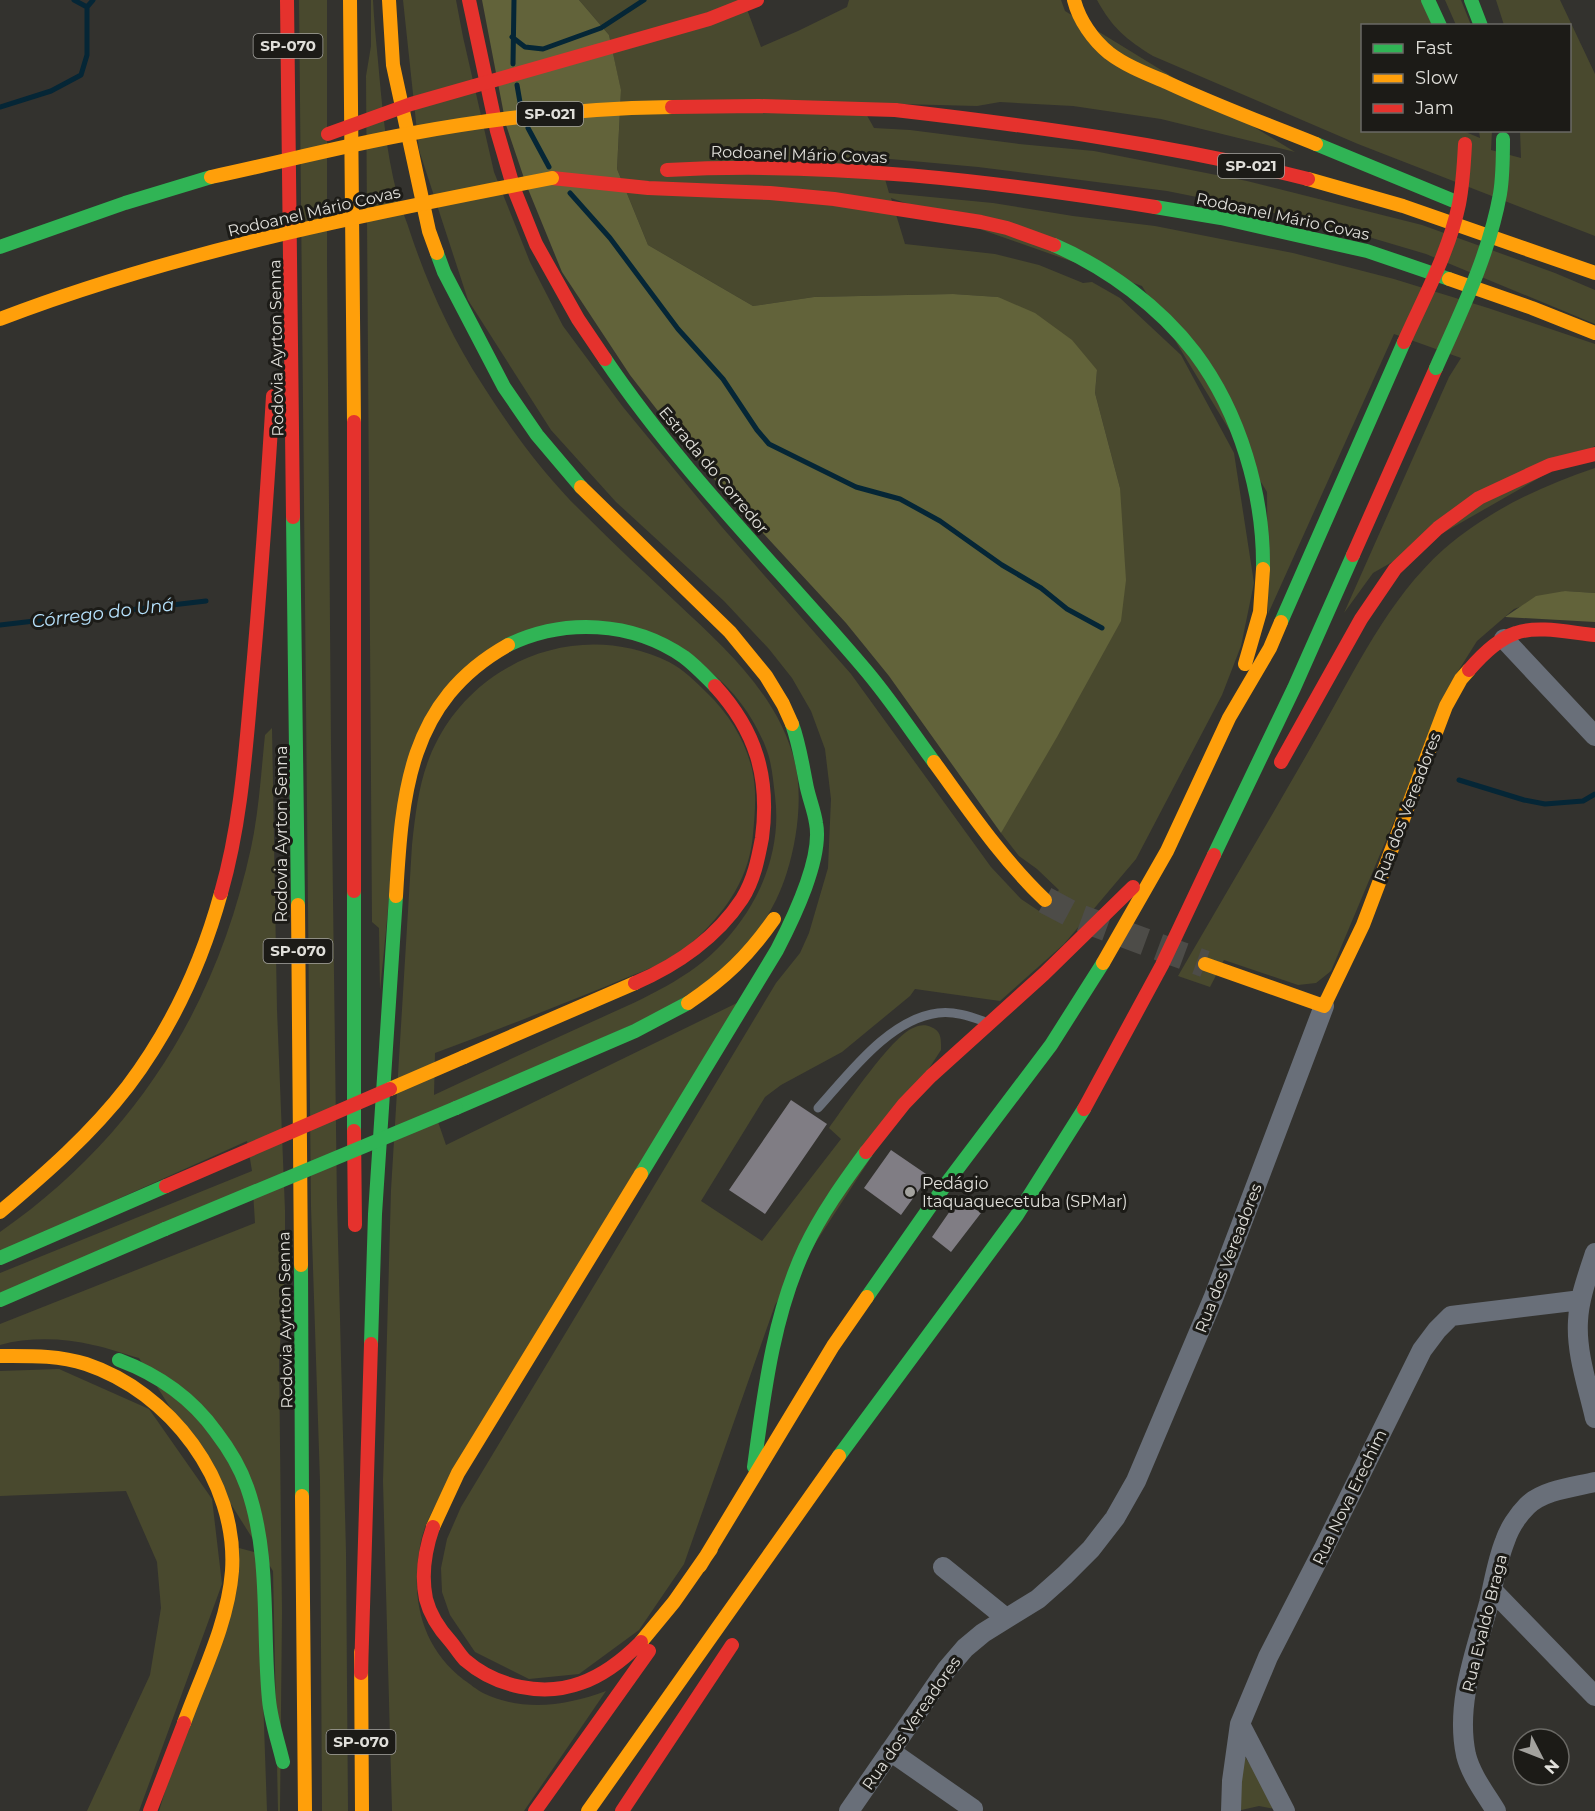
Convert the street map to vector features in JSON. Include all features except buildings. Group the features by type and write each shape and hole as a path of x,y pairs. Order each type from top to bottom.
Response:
{"main road":[{"name":"Rodovia Ayrton Senna","path":"287,0 293,421 305,1811"},
{"name":"SP-070","path":"350,0 354,472 355,1235"},
{"path":"389,0 393,65 429,231 444,272 476,337 504,387 537,435 583,490 730,632 766,676 783,704 794,730 817,825 815,852 806,884 777,950 458,1473 436,1517 425,1550 424,1583 430,1614 446,1638 467,1661 488,1676 512,1686 541,1690 570,1688 595,1677 620,1661 651,1630 711,1548"},
{"name":"Estrada do Corredor","path":"469,0 497,131 514,189 536,244 578,319 668,444 716,502 865,669 1001,853 1045,900"},
{"path":"211,177 411,104 709,19 757,0"},
{"path":"1074,0 1077,11 1092,36 1108,52 1126,64 1510,224"},
{"path":"1428,0 1439,24"},
{"path":"1471,0 1480,24"},
{"path":"277,314 288,92"},
{"name":"SP-021","path":"0,247 125,203 211,177 408,134 539,115 643,107 759,106 895,110 986,120 1183,152 1286,173 1415,209 1595,272"},
{"path":"588,1811 837,1460 1017,1215 1067,1137 1162,965 1294,688 1477,273 1500,194 1503,169 1502,135"},
{"path":"535,1811 653,1645 833,1346 941,1190 1051,1045 1096,976 1167,851 1229,718 1270,648 1448,241 1464,178 1465,137"},
{"name":"Rodoanel Mário Covas","path":"651,171 721,167 833,169 920,175 1106,199 1221,218 1367,251 1532,308 1595,333"},
{"name":"Rodoanel Mário Covas","path":"0,319 104,283 247,243 417,204 552,178 628,172"},
{"path":"552,178 645,187 812,196 970,218 1009,228 1057,246 1097,267 1134,294 1190,346 1214,383 1248,459 1256,492 1263,566 1260,607 1229,718"},
{"path":"1539,239 1595,272"},
{"path":"0,1212 85,1135 125,1089 159,1040 188,986 207,935 232,852 249,722 270,455 273,385"},
{"path":"1275,772 1361,620 1395,568 1438,528 1479,498 1550,465 1595,454"},
{"path":"0,1258 166,1186 464,1057 658,973 687,955 712,933 733,909 750,883 759,854 765,821 764,789 753,741 741,718 725,696 684,657 645,637 593,626 569,627 524,637 500,649 477,665 456,684 439,706 425,730 407,785 399,851 373,1244 361,1673"},
{"path":"1504,639 1515,633 1529,630 1595,635"},
{"name":"Rua dos Vereadores","path":"1324,1006 1363,925 1446,706 1461,679 1481,657 1504,639"},
{"path":"803,839 806,785"},
{"path":"751,1483 767,1381 789,1290 801,1257 818,1223 848,1177 900,1108 933,1074 1085,936 1167,851"},
{"path":"1162,965 1192,924 1230,853"},
{"path":"0,1300 641,1029 711,989 760,941 778,912"},
{"path":"1205,963 1324,1006"},
{"path":"855,1456 954,1302"},
{"path":"20,1356 61,1348 101,1355 134,1365 161,1378 190,1400 216,1430 239,1465 250,1493 259,1529 269,1701 283,1767 284,1716"},
{"path":"0,1356 50,1356 80,1363 113,1376 145,1395 170,1416 192,1442 208,1468 221,1498 228,1526 232,1560 223,1619 150,1811"},
{"path":"288,1472 302,1363"},
{"name":"SP-070","path":"357,1366 362,1811"},
{"path":"622,1811 739,1634"}],"street":[{"path":"1504,639 1595,736"},
{"name":"Rua dos Vereadores","path":"849,1811 947,1670 965,1648 983,1633 1038,1599 1091,1549 1115,1518 1136,1481 1213,1299 1324,1006"},
{"path":"1595,1256 1581,1300 1578,1320 1583,1368 1595,1418"},
{"name":"Rua Nova Erechim","path":"1231,1811 1232,1781 1240,1724 1268,1657 1422,1350 1451,1316 1581,1300"},
{"name":"Rua Evaldo Braga","path":"1496,1811 1477,1781 1470,1764 1463,1727 1468,1682 1505,1538 1528,1505 1547,1494 1595,1482"},
{"path":"943,1567 1006,1618"},
{"path":"1492,1590 1595,1696"},
{"path":"1240,1724 1285,1811"},
{"path":"891,1751 973,1809"}],"lane":[{"path":"818,1108 867,1054 899,1028 920,1017 939,1012 963,1014 991,1023"}],"shaded area":[{"path":"299,0 327,0 331,746 337,1202 346,1552 348,1811 322,1811 320,1481 311,1207"},
{"path":"371,0 373,0 385,128 397,194 425,274 461,349 505,418 556,484 732,656 764,695 787,739 795,763 799,790 794,847 787,872 765,920 732,960 692,992 647,1018 435,1113 446,1145 739,1002 474,1436 434,1508 421,1541 417,1580 422,1617 437,1651 464,1680 481,1692 498,1699 529,1705 560,1703 606,1691 524,1811 392,1811 383,1481 391,1190 412,845 423,777 438,739 457,710 481,686 508,668 538,654 570,646 603,645 636,650 669,662 698,684 715,701 735,728 749,758 755,793 751,849 742,877 728,903 698,937 680,953 654,967 435,1053 434,1095 640,1000 676,980 709,957 748,911 766,875 775,837 775,796 768,754 748,712 723,683 693,659 659,642 623,633 585,630 546,636 509,650 476,669 452,692 435,714 417,744 409,763 402,789 396,831 380,990 379,928 372,922 366,76 371,46"},
{"path":"403,0 456,0 494,172 530,262 563,326 623,407 721,526 851,674 991,867 1021,899 1039,911 1059,890 1019,856 1001,833 1120,488 1095,393 1097,370 998,297 953,294 814,297 753,306 648,245 617,169 621,91 609,35 579,0 753,0 745,4 761,47 847,7 849,0 1061,0 1065,11 1295,152 1161,119 1073,106 1000,102 977,106 860,103 874,128 1094,151 1247,181 1422,225 1555,273 1595,290 1595,324 1426,254 1345,230 1257,209 1167,191 978,167 879,158 889,193 993,203 1155,226 1293,253 1394,279 1595,344 1595,446 1373,573 1344,613 1449,377 1461,358 1394,334 1268,614 1267,492 1142,286 891,198 905,244 995,254 1039,265 1083,283 1092,282 1120,298 1181,355 1234,453 1254,583 1241,646 1222,695 1136,859 1064,944 1000,1001 915,989 910,996 842,1052 781,1085 765,1097 701,1201 762,1241 841,1139 829,1128 893,1044 917,1026 929,1026 935,1029 940,1036 941,1050 775,1305 684,1564 639,1630 579,1674 529,1679 475,1652 450,1615 442,1592 441,1568 447,1539 461,1507 776,983 800,953 809,933 828,868 831,799 825,749 811,711 792,678 769,649 724,601 616,502 551,430 468,300 419,150"},
{"path":"1097,0 1424,0 1436,24 1361,24 1361,132 1465,132 1480,138 1479,132 1492,132 1491,150 1521,158 1520,132 1571,132 1571,24 1504,24 1496,0 1560,0 1595,74 1595,236 1358,144 1153,56 1135,44 1109,19"},
{"path":"1445,0 1461,0 1471,24 1456,24"},
{"path":"1595,468 1595,593 1565,591 1514,609 1477,641 1455,676 1331,971 1316,983 1298,985 1224,960 1210,987 1178,976 1374,636 1406,590 1444,549 1497,511 1555,483"},
{"path":"272,728 277,1010 285,1210 285,1269 279,1360 282,1612 280,1811 278,1811 273,1571 139,1358 99,1346 58,1340 23,1341 0,1345 0,1324 255,1223 253,1191 0,1296 0,1273 252,1171 247,1141 0,1252 0,1232 48,1195 91,1155 130,1111 163,1065 192,1015 216,962 236,907 254,834 265,735"},
{"path":"59,1369 149,1409 212,1499 222,1584 139,1811 87,1811 150,1675 161,1608 157,1562 126,1491 0,1496 0,1371"},
{"path":"239,1548 258,1553 267,1811 159,1811"},
{"path":"1241,1751 1280,1810 1259,1806 1237,1811"}],"green space":[{"path":"482,0 579,0 609,35 621,90 617,169 648,245 753,306 814,297 953,294 998,297 1035,313 1072,340 1097,370 1095,393 1120,488 1126,580 1121,621 1001,833 889,676 846,623 724,491 665,420 630,375 562,272 526,184 506,125"},
{"path":"1565,591 1595,593 1595,622 1505,617 1536,596"}],"waterway":[{"path":"74,0 87,7"},
{"path":"0,107 51,91 81,75 87,55 87,7 93,0"},
{"path":"513,64 514,0"},
{"path":"512,37 525,47 543,49 601,28 644,0"},
{"path":"517,85 521,108"},
{"path":"528,128 549,167"},
{"path":"570,193 610,238 678,329 723,379 769,444 856,487 900,499 940,521 1002,565 1041,588 1067,609 1102,628"},
{"name":"Córrego do Uná","path":"0,625 206,601"},
{"path":"1459,780 1545,804 1583,801 1595,794"}],"tunnel":[{"path":"1045,900 1075,916 1205,964"}],"traffic: fast":[{"path":"1428,0 1439,24"},
{"path":"1471,0 1480,24"},
{"path":"1436,368 1473,283 1489,239 1501,187 1503,139"},
{"path":"1316,144 1454,201"},
{"path":"0,247 125,203 211,177"},
{"path":"1155,207 1221,218 1367,251 1449,279"},
{"path":"1054,245 1113,277 1149,305 1181,336 1211,376 1237,428 1254,484 1259,512 1263,569"},
{"path":"437,253 444,272 504,387 537,435 581,487"},
{"path":"1281,622 1404,342"},
{"path":"605,359 665,440 873,678 934,762"},
{"path":"293,517 298,905"},
{"path":"1214,855 1294,688 1353,555"},
{"path":"508,645 552,630 575,627 620,630 664,645 688,660 715,686"},
{"path":"641,1174 777,950 805,888 815,853 816,823 792,724"},
{"path":"354,891 354,1131"},
{"path":"371,1344 375,1214 396,896"},
{"path":"867,1297 946,1184 1051,1045 1103,963"},
{"path":"456,1108 635,1031 688,1003"},
{"path":"165,1229 456,1108"},
{"path":"839,1456 1017,1215 1084,1109"},
{"path":"754,1467 771,1356 794,1274 818,1223 866,1152"},
{"path":"0,1258 166,1186"},
{"path":"0,1300 165,1229"},
{"path":"301,1265 302,1496"},
{"path":"119,1360 161,1380 196,1408 238,1465 247,1487 260,1539 269,1700 283,1762"}],"traffic: slow":[{"path":"350,0 354,422"},
{"path":"389,0 393,65 429,231 437,253"},
{"path":"1074,0 1079,15 1092,36 1122,62 1203,99 1316,144"},
{"path":"211,177 440,128 573,112 672,107"},
{"path":"0,319 135,273 273,236 552,178"},
{"path":"1308,179 1403,206 1595,273"},
{"path":"1449,279 1595,333"},
{"path":"581,487 730,632 766,676 792,724"},
{"path":"1245,664 1260,612 1263,569"},
{"path":"1103,963 1167,851 1229,718 1270,648 1281,622"},
{"path":"396,896 402,821 408,786 417,753 430,722 449,693 475,668 508,645"},
{"path":"1205,964 1324,1006 1363,925 1446,706 1461,679 1469,670"},
{"path":"934,762 1000,851 1045,900"},
{"path":"0,1212 83,1137 114,1104 144,1064 184,994 221,893"},
{"path":"298,905 301,1265"},
{"path":"688,1003 735,966 774,919"},
{"path":"464,1057 635,983"},
{"path":"390,1089 464,1057"},
{"path":"433,1527 458,1473 641,1174"},
{"path":"700,1566 833,1346 867,1297"},
{"path":"0,1356 65,1359 86,1364 117,1377 171,1418 193,1444 211,1473 224,1505 231,1537 230,1590 220,1629 184,1723"},
{"path":"588,1811 839,1456"},
{"path":"302,1496 305,1811"},
{"path":"641,1642 674,1602 711,1549"},
{"path":"361,1652 362,1811"}],"traffic: jam":[{"path":"287,0 293,517"},
{"path":"469,0 497,131 514,189 536,244 578,319 605,359"},
{"path":"328,134 411,104 709,19 757,0"},
{"path":"672,107 759,106 895,110"},
{"path":"895,110 1154,146 1308,179"},
{"path":"1404,342 1435,274 1455,222 1464,166 1465,144"},
{"path":"667,170 790,168 912,175 973,181 1155,207"},
{"path":"552,178 648,188 770,193 834,199 981,222 1007,228 1054,245"},
{"path":"1353,555 1436,368"},
{"path":"221,893 233,843 244,767 273,396"},
{"path":"354,422 354,891"},
{"path":"1281,762 1361,619 1395,569 1438,528 1479,498 1550,465 1595,454"},
{"path":"1469,670 1496,644 1516,633 1545,630 1595,635"},
{"path":"635,983 681,959 721,926 742,899 755,869 764,816 764,795 757,756 741,720 715,686"},
{"path":"1084,1109 1162,965 1214,855"},
{"path":"866,1152 904,1104 931,1076 1044,974 1133,887"},
{"path":"166,1186 390,1089"},
{"path":"354,1131 355,1225"},
{"path":"361,1673 371,1344"},
{"path":"433,1527 424,1572 428,1605 439,1627 463,1658 491,1677 520,1687 536,1689 566,1687 589,1680 606,1671 641,1642"},
{"path":"622,1811 732,1645"},
{"path":"535,1811 649,1651"},
{"path":"150,1811 184,1723"}],"place":[{"name":"Pedágio Itaquaquecetuba (SPMar)","path":"910,1192"}]}
